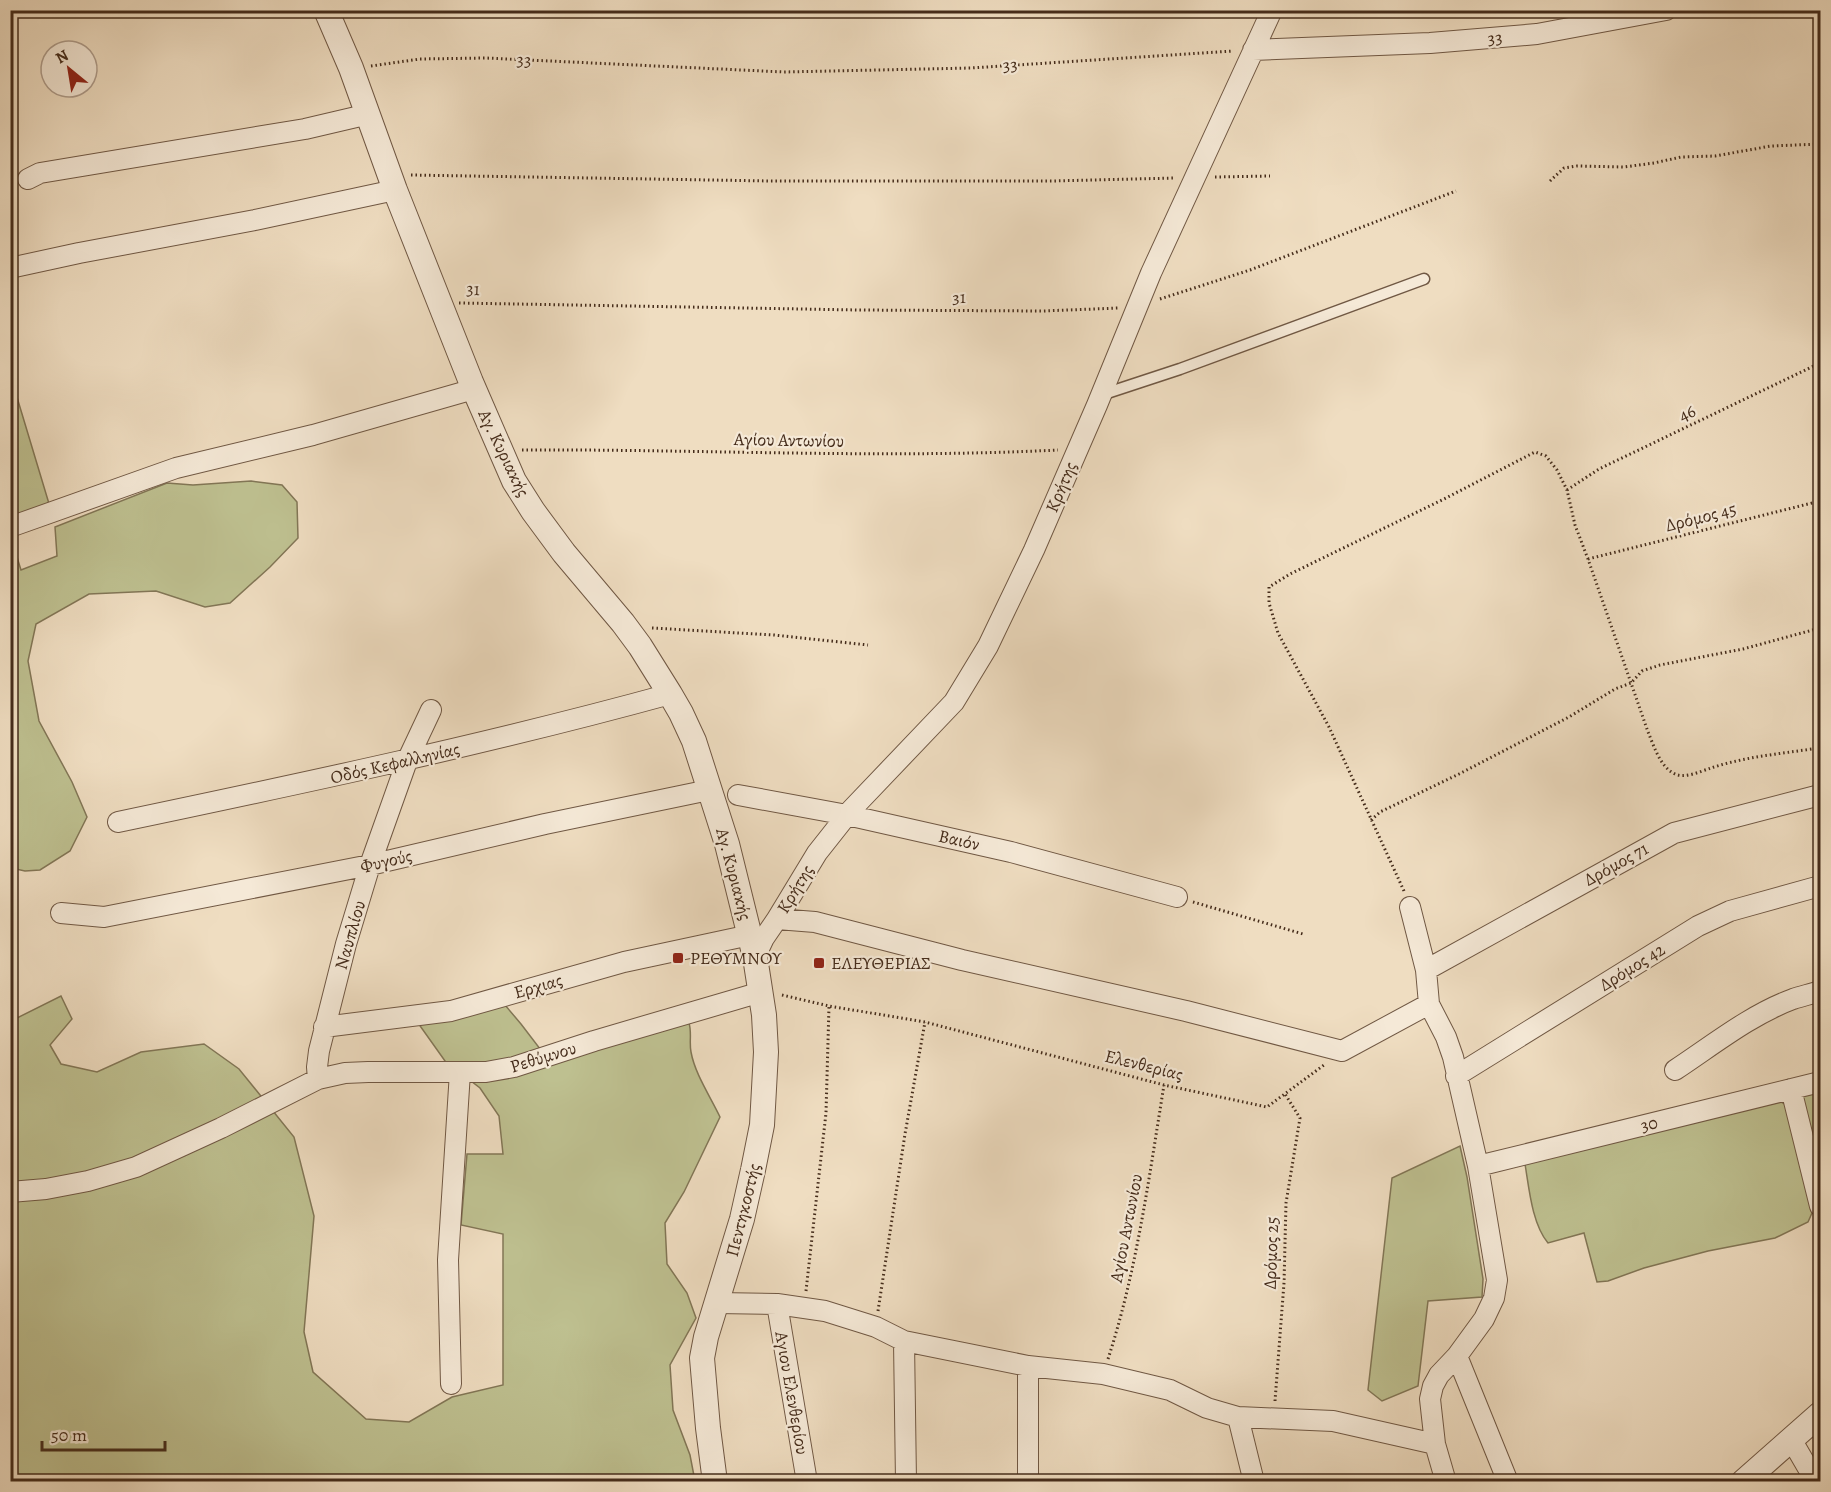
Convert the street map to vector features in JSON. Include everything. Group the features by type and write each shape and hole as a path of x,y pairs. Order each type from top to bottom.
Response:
{"street":[{"name":"Αγ. Κυριακής","path":"326,10 369,114 393,183 474,389 514,481 533,511 592,588 630,632 670,694 694,741 727,844 753,946"},
{"name":"Κρήτης","path":"753,946 764,938 817,853 847,815 954,702 988,646 1034,550 1194,177 1272,10"},
{"name":"33","path":"1253,50 1431,43 1537,34 1666,10"},
{"path":"28,179 40,173 305,129 369,114"},
{"path":"10,268 255,220 393,183"},
{"path":"10,527 176,468 313,435 474,389"},
{"name":"Οδός Κεφαλληνίας","path":"118,822 406,761 565,723 670,694"},
{"name":"Ναυπλίου","path":"318,1078 319,1051 324,1027 346,944 406,761 431,710"},
{"name":"Φυγούς","path":"61,913 104,917 370,866 545,824 709,790"},
{"name":"Βαιόν","path":"738,795 847,815 1011,852 1177,897"},
{"name":"Δρόμος 71","path":"1426,970 1674,833 1821,795"},
{"name":"Δρόμος 42","path":"1456,1076 1698,926 1730,911 1821,886"},
{"path":"1410,907 1426,970 1429,1004 1446,1037 1478,1166 1497,1280 1494,1298 1484,1319 1457,1356 1439,1375 1433,1386 1430,1399 1435,1444 1446,1482"},
{"path":"777,919 815,922 962,960 1186,1011 1342,1051 1429,1004"},
{"name":"Πεντηκοστής","path":"715,1482 702,1358 706,1336 742,1219 762,1125 766,1052 764,1015 753,946"},
{"name":"Ερχιας","path":"324,1027 451,1011 624,962 753,946"},
{"path":"1675,1070 1772,1008 1821,991"},
{"name":"Ρεθύμνου","path":"10,1192 88,1181 136,1167 221,1128 318,1078 345,1073 486,1072 514,1067 605,1037 761,993"},
{"path":"451,1384 448,1260 460,1072"},
{"name":"30","path":"1478,1166 1821,1082"},
{"path":"1791,1089 1821,1206"},
{"path":"717,1303 777,1304 825,1311 876,1327 904,1341 1028,1366 1102,1374 1170,1390 1207,1408 1238,1417 1332,1422 1435,1444"},
{"name":"Αγιου Ελενθερίου","path":"777,1304 807,1482"},
{"path":"904,1341 906,1482"},
{"path":"1457,1356 1508,1482"},
{"path":"1028,1366 1028,1482"},
{"path":"1743,1482 1821,1414"},
{"path":"1238,1417 1254,1482"},
{"path":"1791,1439 1816,1482"}],"lane":[{"path":"1101,396 1424,279"}],"path":[{"name":"33","path":"351,68 420,59 486,58 796,72 970,68 1253,50"},
{"path":"1550,181 1564,168 1577,166 1624,167 1681,157 1715,156 1772,146 1821,144"},
{"path":"393,183 419,175 770,181 1052,181 1270,176"},
{"name":"31","path":"440,302 858,310 1043,311 1137,308 1250,270 1456,191"},
{"name":"46","path":"1567,490 1599,469 1821,363"},
{"name":"Αγίου Αντωνίου","path":"500,450 832,455 981,454 1078,449"},
{"path":"1410,907 1329,727 1278,633 1269,603 1269,587 1290,574 1535,452 1546,456 1557,470 1567,490 1575,525 1648,732 1669,771 1679,776 1692,774 1732,761 1821,746"},
{"name":"Δρόμος 45","path":"1588,559 1821,501"},
{"path":"630,632 645,627 774,635 868,645"},
{"path":"1371,820 1380,812 1459,774 1569,717 1615,689 1631,683 1642,671 1660,665 1743,649 1821,628"},
{"path":"1177,897 1303,934"},
{"name":"Ελενθερίας","path":"761,993 795,997 829,1006 925,1022 1164,1085 1268,1107 1342,1051"},
{"path":"804,1308 826,1113 829,1006"},
{"path":"876,1327 905,1134 925,1022"},
{"name":"Αγίου Αντωνίου","path":"1102,1374 1123,1313 1145,1204 1164,1085"},
{"name":"Δρόμος 25","path":"1274,1418 1284,1283 1286,1203 1300,1118 1286,1094"}],"green space":[{"path":"10,374 50,507 10,519"},
{"path":"251,481 282,485 297,502 298,538 230,603 205,607 156,591 89,594 36,624 28,661 39,721 72,782 87,817 70,851 40,870 25,871 11,868 11,538 21,570 57,556 55,527 167,483 193,485"},
{"path":"61,996 72,1019 50,1045 61,1064 97,1072 141,1052 204,1044 239,1069 294,1137 314,1216 304,1332 313,1372 366,1419 409,1422 452,1397 503,1385 503,1234 461,1225 467,1154 503,1154 499,1116 480,1088 445,1061 418,1023 505,1005 550,1062 689,1023 693,1060 699,1077 720,1117 684,1192 665,1223 667,1264 687,1293 696,1318 670,1365 673,1410 690,1455 695,1481 11,1482 11,1021"},
{"path":"1820,1092 1820,1130 1808,1134 1798,1097"},
{"path":"1779,1101 1785,1104 1790,1114 1812,1213 1808,1222 1775,1238 1708,1251 1644,1268 1608,1281 1597,1282 1584,1233 1548,1243 1538,1226 1525,1164"},
{"path":"1460,1146 1483,1279 1482,1297 1428,1301 1418,1386 1382,1401 1368,1390 1392,1178"}],"place":[{"name":"ΡΕΘΥΜΝΟΥ","path":"678,958"},
{"name":"ΕΛΕΥΘΕΡΙΑΣ","path":"819,963"}]}
